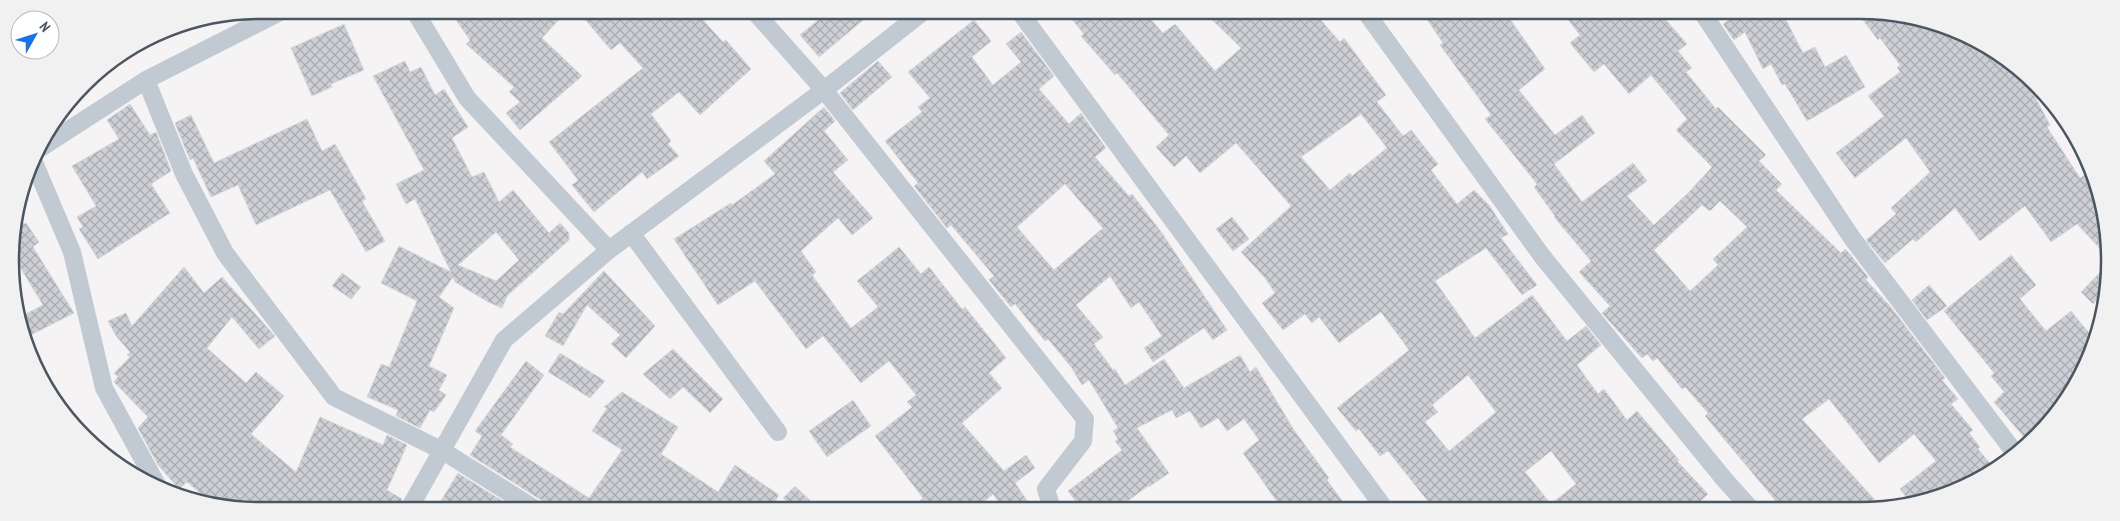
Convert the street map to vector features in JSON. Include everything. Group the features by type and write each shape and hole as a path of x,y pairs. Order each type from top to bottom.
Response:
{"street":[{"path":"50,142 146,80 266,19"},
{"path":"419,19 466,98 609,250"},
{"path":"761,19 824,90 1085,419 1083,441 1046,490 1050,502"},
{"path":"413,502 504,340 609,250 824,90 914,19"},
{"path":"1026,19 1380,502"},
{"path":"1370,19 1542,256 1745,502"},
{"path":"1707,19 1852,238 2011,448"},
{"path":"146,80 184,174 225,254 334,396 443,450 524,502"},
{"path":"37,169 72,252 104,388 152,476"},
{"path":"631,233 778,432"}],"building":[{"path":"455,19 560,19 542,38 582,76 520,130 506,113 520,102 509,92 514,87 466,44 470,40"},
{"path":"585,19 702,19 723,42 726,40 751,69 700,115 679,92 651,114 671,141 668,144 679,156 647,179 642,172 594,212 572,185 578,180 549,142 643,68 620,43 611,50"},
{"path":"819,19 864,19 819,57 800,35"},
{"path":"1072,19 1150,19 1163,33 1175,24 1215,71 1241,48 1211,19 1320,19 1340,42 1344,38 1386,95 1377,102 1403,136 1411,130 1438,164 1431,170 1457,204 1474,190 1489,205 1508,234 1501,238 1537,285 1522,295 1486,248 1435,281 1475,338 1532,295 1567,341 1586,326 1601,345 1577,365 1598,394 1604,389 1627,420 1637,411 1679,460 1677,461 1708,494 1699,502 1554,502 1576,484 1551,451 1525,472 1549,502 1428,502 1388,451 1380,456 1359,429 1356,431 1337,408 1409,350 1381,312 1339,343 1319,317 1312,323 1305,314 1283,330 1262,303 1275,293 1265,278 1241,252 1291,206 1236,143 1200,173 1186,156 1174,167 1156,147 1169,135 1117,73 1115,75 1081,36 1084,34","holes":["1361,114 1387,148 1352,176 1350,173 1330,190 1301,157","1468,375 1496,412 1449,451 1425,422 1438,412 1432,405"]},
{"path":"1427,19 1510,19 1545,69 1519,90 1555,135 1582,115 1595,133 1554,164 1582,202 1633,163 1647,181 1627,196 1654,225 1712,167 1676,130 1687,119 1651,75 1629,94 1604,64 1594,72 1570,43 1580,35 1567,19 1665,19 1687,44 1678,51 1692,68 1686,72 1716,109 1718,107 1766,155 1759,161 1782,184 1776,190 1841,253 1845,249 1868,277 1866,280 1890,306 1945,378 1942,380 1958,399 1951,404 1973,430 1969,433 1980,447 1978,449 1991,464 1952,484 1907,498 1900,489 1936,461 1914,434 1879,463 1829,399 1802,419 1877,502 1773,502 1775,500 1705,416 1708,413 1685,387 1682,389 1657,358 1653,361 1647,354 1642,358 1602,313 1610,306 1579,272 1591,261 1554,217 1534,187 1537,184 1485,119 1491,115 1440,45 1443,43","holes":["1720,201 1747,227 1713,259 1718,265 1690,291 1654,250 1702,205 1710,211"]},
{"path":"1730,19 1786,19 1803,53 1815,47 1825,67 1846,55 1865,87 1807,121 1785,84 1782,85 1771,64 1763,69 1745,32 1734,40 1723,24"},
{"path":"1862,19 1907,23 1952,37 1994,59 2019,79 2033,93 2050,125 2047,127 2080,178 2085,175 2097,213 2101,250 2077,224 2051,242 2025,206 1980,241 1955,208 1916,242 1913,239 1885,263 1866,240 1896,214 1891,208 1930,172 1906,138 1855,178 1836,153 1884,116 1868,96 1900,72 1897,67 1900,65 1880,38 1878,40"},
{"path":"974,20 991,41 972,57 993,85 1021,62 1006,44 1021,32 1054,76 1039,89 1069,124 1081,113 1106,148 1095,157 1129,196 1132,194 1162,233 1227,330 1213,340 1204,328 1153,362 1144,348 1162,336 1139,302 1131,308 1110,276 1076,305 1103,337 1094,344 1113,370 1115,369 1125,385 1164,359 1184,388 1240,355 1250,372 1256,367 1294,430 1329,478 1327,480 1343,502 1277,502 1243,453 1259,440 1244,419 1227,431 1218,418 1201,428 1190,411 1176,418 1172,410 1137,428 1169,473 1126,502 1077,502 1068,491 1122,450 1115,441 1118,439 1113,431 1118,428 1089,380 1082,385 1071,367 1048,339 1045,341 1015,304 1011,307 989,280 994,276 951,225 947,228 914,186 918,183 885,141 922,112 918,107 930,98 908,72","holes":["1065,184 1103,228 1054,270 1017,227"]},
{"path":"344,24 364,70 331,84 332,87 312,96 291,48"},
{"path":"405,61 410,72 421,67 435,95 444,89 468,127 452,138 472,177 484,172 499,202 513,190 549,233 560,223 569,233 569,240 507,296 502,308 488,302 455,282 453,277 439,297 454,308 429,366 447,375 439,390 446,395 434,412 430,410 420,428 396,416 398,410 367,397 381,364 389,367 417,301 381,283 399,246 451,272 415,199 406,204 396,184 424,170 373,76","holes":["496,232 519,260 496,281 458,265"]},
{"path":"878,61 892,77 853,110 840,93"},
{"path":"130,104 150,135 156,132 171,171 151,184 170,213 98,259 79,229 83,227 77,217 96,206 72,166 119,139 107,120"},
{"path":"824,107 835,121 824,131 848,160 833,172 873,218 852,235 838,218 801,251 816,272 812,275 851,328 878,307 857,281 899,247 921,274 929,267 962,309 965,307 1006,358 989,373 1002,388 962,423 1004,471 1026,455 1035,468 1015,483 1028,502 999,502 993,494 983,502 969,502 967,500 965,502 918,502 923,498 875,436 912,407 907,402 916,395 889,361 861,383 823,336 806,349 755,281 718,305 674,239 731,203 732,205 775,174 764,161"},
{"path":"191,115 214,163 307,119 322,151 335,144 366,199 362,201 385,241 366,252 330,190 256,225 238,185 211,197 193,158 190,160 175,123"},
{"path":"1232,217 1249,239 1233,251 1216,229"},
{"path":"22,221 24,224 26,223 39,242 33,247 74,313 31,335 25,314 43,305 19,266"},
{"path":"2011,255 2036,285 2020,299 2046,331 2071,311 2089,334 2083,353 2061,395 2041,420 2024,437 1994,402 2004,392 1991,376 1994,373 1944,311"},
{"path":"184,267 204,293 222,277 275,336 259,349 232,317 207,348 246,383 256,372 284,396 251,434 296,472 320,417 383,445 387,435 407,445 387,490 402,499 401,502 245,502 203,495 187,482 180,488 177,487 158,465 138,428 148,417 114,382 118,377 114,373 130,357 127,355 130,352 116,336 108,321 126,313 132,326"},
{"path":"604,271 655,326 626,358 611,344 620,335 587,305 563,346 545,336 559,312 563,314"},
{"path":"2101,271 2098,299 2093,304 2081,292"},
{"path":"342,273 361,287 351,299 332,286"},
{"path":"1929,285 1947,306 1927,320 1912,300"},
{"path":"673,349 723,399 710,413 683,387 670,399 643,374"},
{"path":"560,353 605,381 590,398 548,372"},
{"path":"526,361 544,375 501,435 513,444 510,447 589,498 622,450 592,431 607,408 604,407 622,392 678,427 661,454 718,492 735,465 779,495 774,502 542,502 470,455 482,436 475,431"},
{"path":"853,400 871,426 827,457 809,431"},
{"path":"458,473 504,502 440,502"},
{"path":"795,486 812,502 787,502 783,498"}]}
